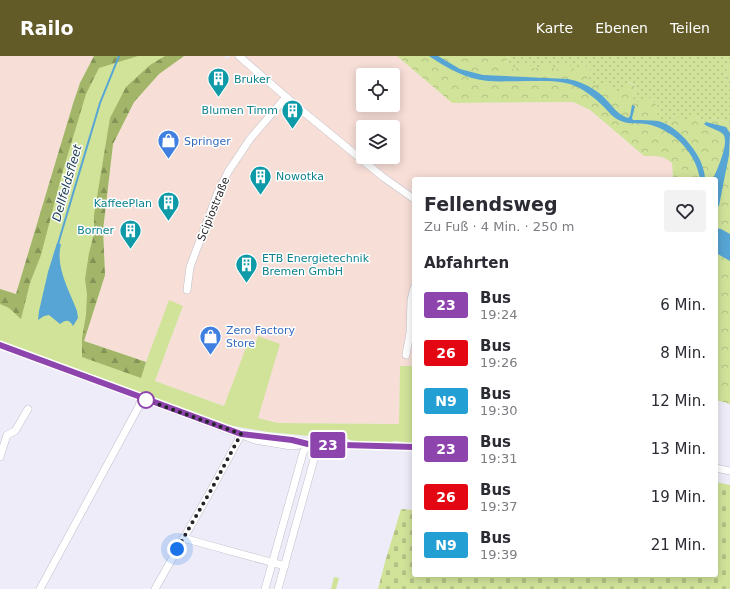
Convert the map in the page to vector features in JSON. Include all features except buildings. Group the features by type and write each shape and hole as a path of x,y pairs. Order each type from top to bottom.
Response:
{"street":[{"path":"239,56 383,177 412,198"},
{"name":"Scipiostraße","path":"187,290 190,267 218,192 228,172 250,139 286,97"},
{"path":"406,355 410,333 412,296"},
{"path":"0,345 255,440 291,446 308,444 412,447"},
{"path":"40,589 141,398"},
{"path":"0,457 3,433 15,431 28,409"},
{"path":"155,589 241,434"},
{"path":"265,589 303,454 308,444"},
{"path":"278,589 318,445"},
{"path":"718,468 730,471"},
{"path":"286,516 298,520"},
{"path":"183,538 285,566"}],"shaded area":[{"path":"0,56 94,56 80,83 73,104 16,294 0,289"},
{"path":"184,56 224,56 227,59 231,56 397,56 452,103 573,102 590,110 644,156 659,156 668,158 672,163 673,177 412,177 412,366 400,366 399,424 278,423 258,418 155,381 183,306 169,301 146,362 84,341 105,275 103,230 113,144 134,102 159,73"}],"green space":[{"path":"94,56 184,56 159,74 134,102 113,144 103,230 105,275 84,341 146,362 169,300 183,306 155,381 224,406 247,345 254,347 258,336 280,344 258,418 278,423 399,424 400,366 412,366 412,444 404,444 404,442 393,441 393,444 361,443 344,438 268,432 222,424 0,341 0,289 16,294 80,83"},
{"path":"94,56 138,56 99,68 86,94 62,174 41,255 30,283 21,319 9,308 0,304 0,289 16,294 73,104 80,83"},
{"path":"165,56 184,56 159,74 134,102 113,144 103,230 105,275 84,341 146,362 141,378 82,357 82,338 86,315 87,294 85,279 94,234 94,215 110,118 126,87 150,65"},
{"path":"397,56 509,56 506,64 525,62 581,62 603,83 628,82 636,87 633,98 650,98 660,108 668,124 674,115 694,115 706,122 714,118 729,123 730,122 730,404 718,401 718,177 673,177 672,163 669,160 659,156 644,156 590,110 573,102 452,103"},
{"path":"509,56 730,56 730,63 728,63 725,78 730,81 730,122 729,123 714,118 706,122 694,115 685,122 674,115 668,124 656,118 660,108 650,98 642,104 633,98 636,87 629,82 616,93 603,83 598,87 587,79 591,70 581,62 578,72 565,62 556,70 546,63 535,69 525,62 514,70 506,64"},
{"path":"728,62 730,63 730,81 725,78"},
{"path":"718,482 730,485 730,589 378,589 401,509 412,510 412,577 718,577"},
{"path":"334,577 339,578 336,589 331,589"}],"water":[{"path":"429,56 438,56 460,69 483,75 568,79 584,84 596,90 623,116 628,118 630,116 632,105 635,106 632,118 633,120 658,121 674,129 696,152 701,161 705,177 700,177 698,170 689,153 683,145 669,133 651,125 628,123 618,120 592,96 570,84 554,81 480,80 464,75 443,65"},
{"path":"706,122 726,127 730,133 729,155 719,206 718,177 714,177 722,156 725,138 723,134 704,124"},
{"path":"718,228 730,234 730,261 718,254"},
{"path":"57,243 61,244 61,270 77,311 78,318 73,326 67,321 60,324 49,315 38,320 48,272"}],"waterway":[{"name":"Dellfeldsfleet","path":"58,244 100,103 119,56"}],"bus line":[{"name":"23","path":"0,345 241,434 292,440 308,444 412,447"}],"place":[{"name":"Bruker","path":"219,98"},
{"name":"Blumen Timm","path":"293,130"},
{"name":"Springer","path":"168,160"},
{"name":"Nowotka","path":"261,196"},
{"name":"KaffeePlan","path":"168,222"},
{"name":"Borner","path":"130,250"},
{"name":"ETB Energietechnik Bremen GmbH","path":"247,284"},
{"name":"Zero Factory Store","path":"210,356"}],"route":[{"path":"146,400 241,434 177,549"}]}
